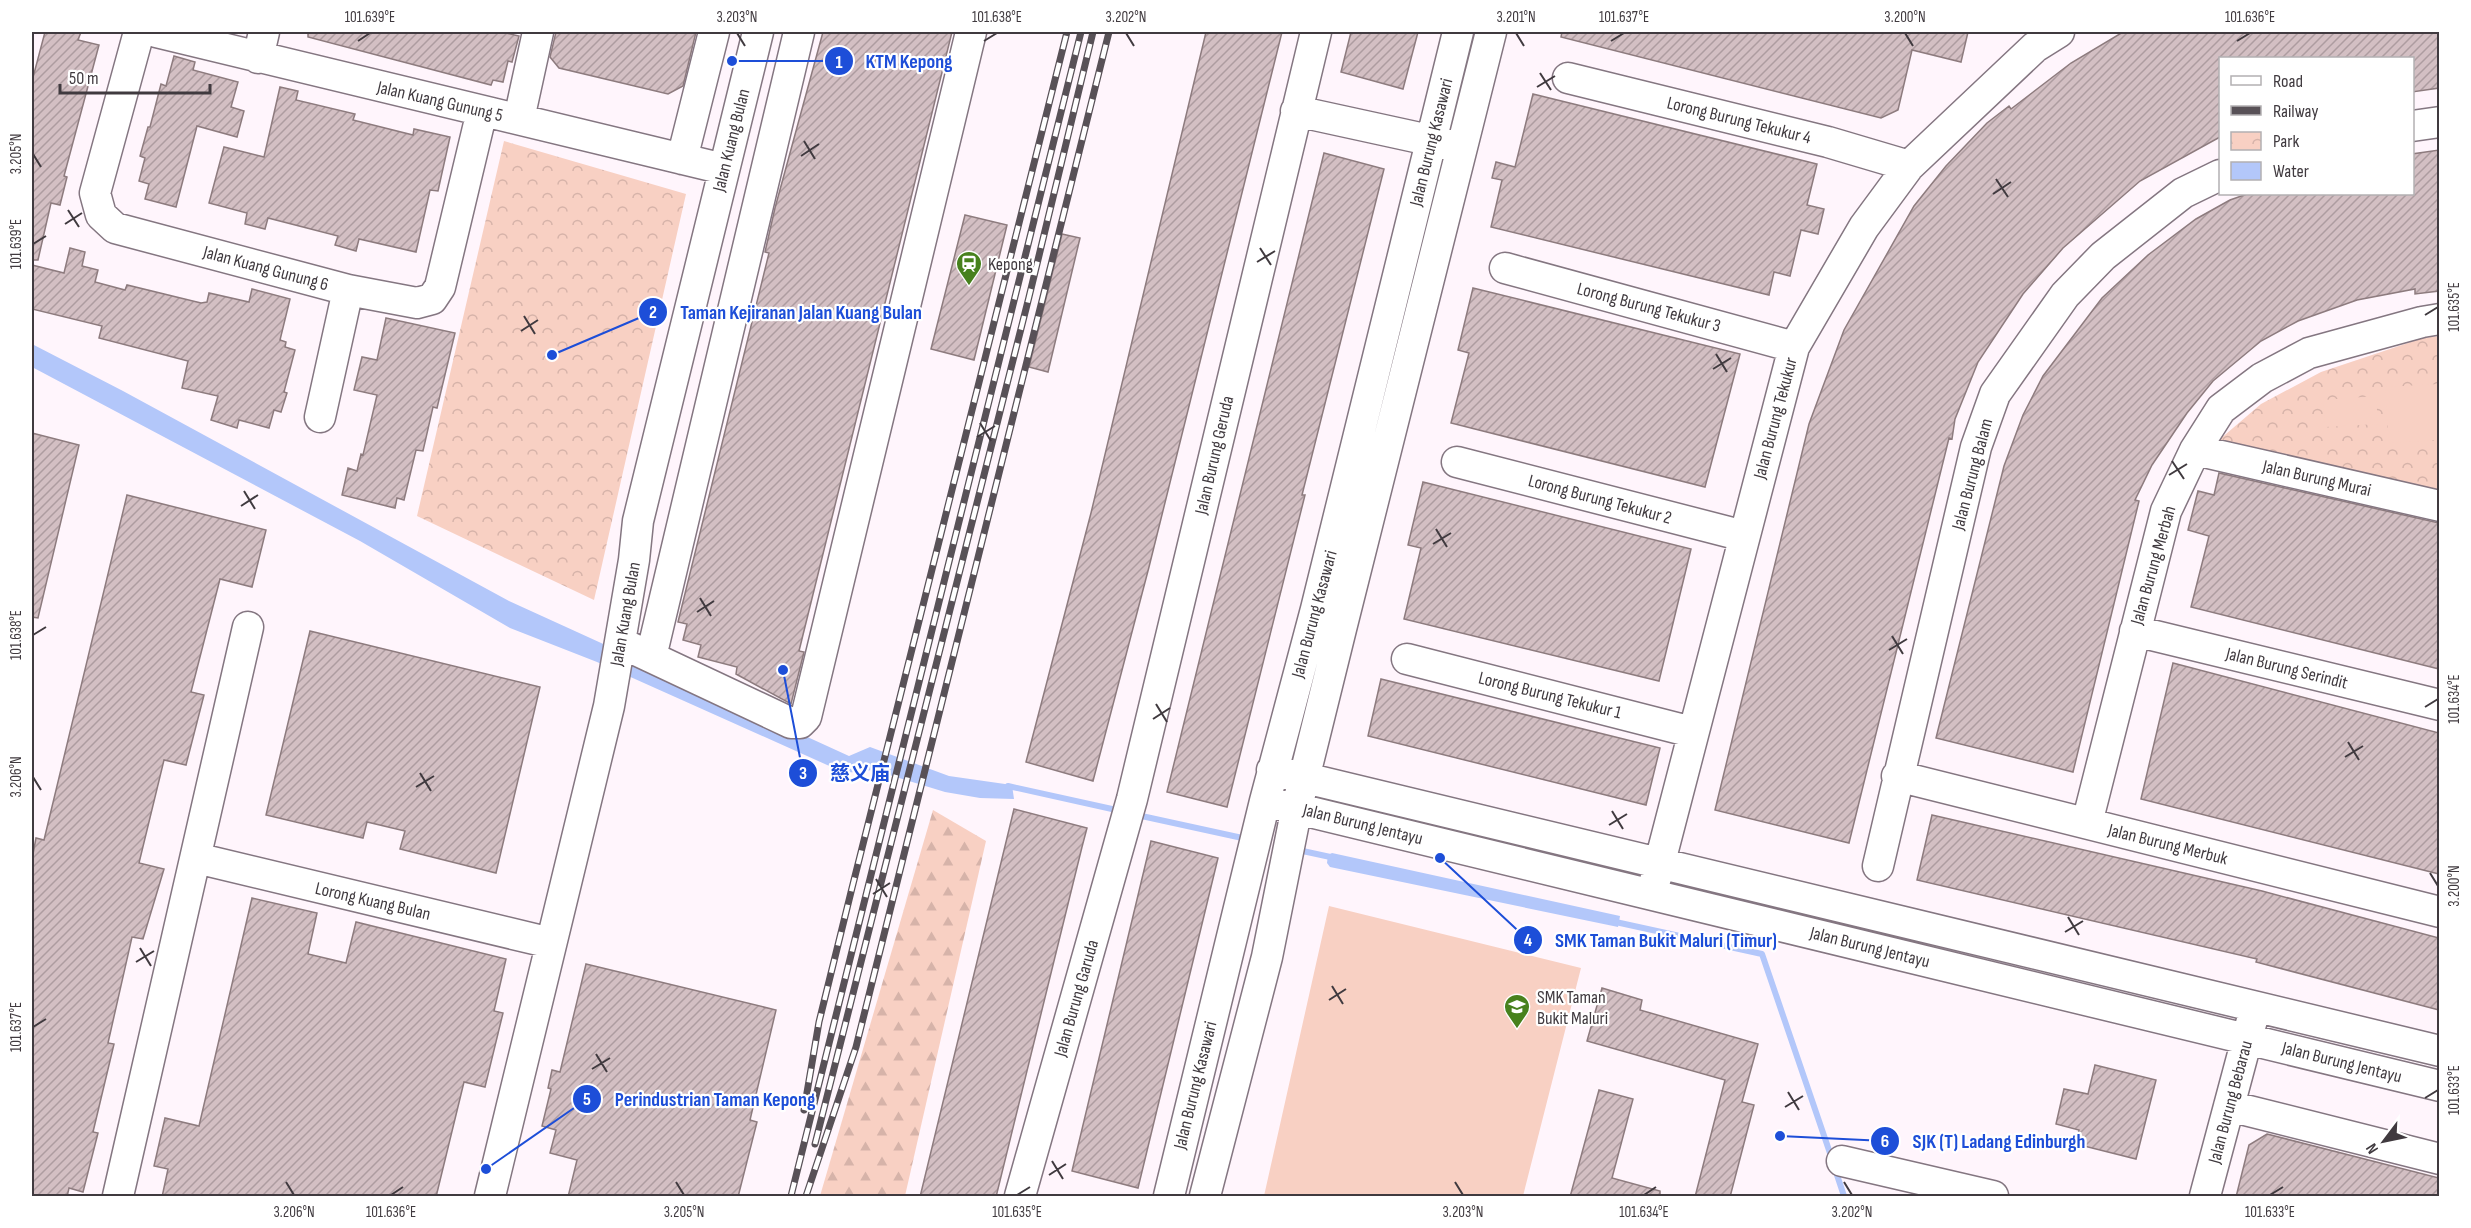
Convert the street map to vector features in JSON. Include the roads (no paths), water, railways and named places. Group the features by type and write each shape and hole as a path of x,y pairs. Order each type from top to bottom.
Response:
{"street":[{"name":"Jalan Kuang Gunung 6","path":"140,32 95,193 101,215 115,228 348,290 417,303 432,299 440,286 482,111"},
{"name":"Jalan Kuang Gunung 5","path":"156,32 261,45 482,111 724,170"},
{"path":"519,119 538,32"},
{"path":"682,159 714,32"},
{"name":"Jalan Kuang Bulan","path":"490,1197 609,705 638,521 758,32"},
{"path":"651,657 799,32"},
{"path":"620,644 791,723 800,723 806,717 970,32"},
{"name":"Jalan Burung Geruda","path":"1132,799 1316,32"},
{"name":"Jalan Burung Kasawari","path":"1168,1197 1261,814 1316,609 1458,32"},
{"name":"Jalan Burung Kasawari","path":"1205,1197 1267,957 1304,777 1491,32"},
{"name":"Jalan Burung Tekukur","path":"1652,894 1692,732 1794,347 1864,227 1908,166 2040,37"},
{"name":"Lorong Burung Tekukur 4","path":"1568,78 1828,142 1908,166"},
{"path":"1296,111 1461,147"},
{"path":"2414,126 2439,122"},
{"name":"Jalan Burung Balam","path":"1878,866 1897,776 1976,447 1995,394 2065,295 2103,256 2183,192 2219,175"},
{"name":"Lorong Burung Tekukur 3","path":"1505,268 1794,347"},
{"path":"320,417 348,290"},
{"name":"Jalan Burung Merbah","path":"2087,823 2166,511 2195,450 2221,410 2262,378 2299,358 2400,328 2439,320"},
{"name":"Jalan Burung Murai","path":"2195,450 2439,506"},
{"name":"Lorong Burung Tekukur 2","path":"1456,462 1744,536"},
{"path":"118,1197 248,627"},
{"name":"Jalan Burung Serindit","path":"2134,632 2439,705"},
{"name":"Lorong Burung Tekukur 1","path":"1407,659 1692,732"},
{"name":"Jalan Burung Jentayu","path":"1272,770 2439,1051"},
{"name":"Jalan Burung Merbuk","path":"1897,776 2439,912"},
{"name":"Jalan Burung Garuda","path":"1020,1197 1132,799"},
{"name":"Jalan Burung Jentayu","path":"1261,814 1652,894 2439,1086"},
{"name":"Lorong Kuang Bulan","path":"196,858 551,943"},
{"name":"Jalan Burung Bebarau","path":"2205,1197 2256,1007"},
{"path":"2229,1106 2439,1159"},
{"path":"1842,1161 1993,1197"}],"water":[{"path":"32,344 509,601 849,756 870,747 949,776 1012,785 1014,799 980,798 945,792 873,770 845,773 597,662 510,628 360,541 32,367"},
{"path":"1332,853 1620,916 1618,927 1330,867 1327,863 1328,855"}],"waterway":[{"path":"1008,786 1121,811"},
{"path":"1137,815 1247,839"},
{"path":"1298,850 1335,858"},
{"path":"1611,921 1762,954 1832,1159"},
{"path":"1835,1169 1844,1196"}],"railway":[{"path":"804,1110 819,1022 1067,32"},
{"path":"791,1196 1081,32"},
{"path":"815,1144 1029,297 1093,32"},
{"path":"806,1196 856,1047 1109,32"}],"place":[{"name":"KTM Kepong","path":"732,61"},
{"name":"Kepong","path":"969,287"},
{"name":"Taman Kejiranan Jalan Kuang Bulan","path":"552,355"},
{"name":"慈义庙","path":"783,670"},
{"name":"SMK Taman Bukit Maluri (Timur)","path":"1440,858"},
{"name":"SMK Taman Bukit Maluri","path":"1517,1030"},
{"name":"SJK (T) Ladang Edinburgh","path":"1780,1136"},
{"name":"Perindustrian Taman Kepong","path":"486,1169"}]}
